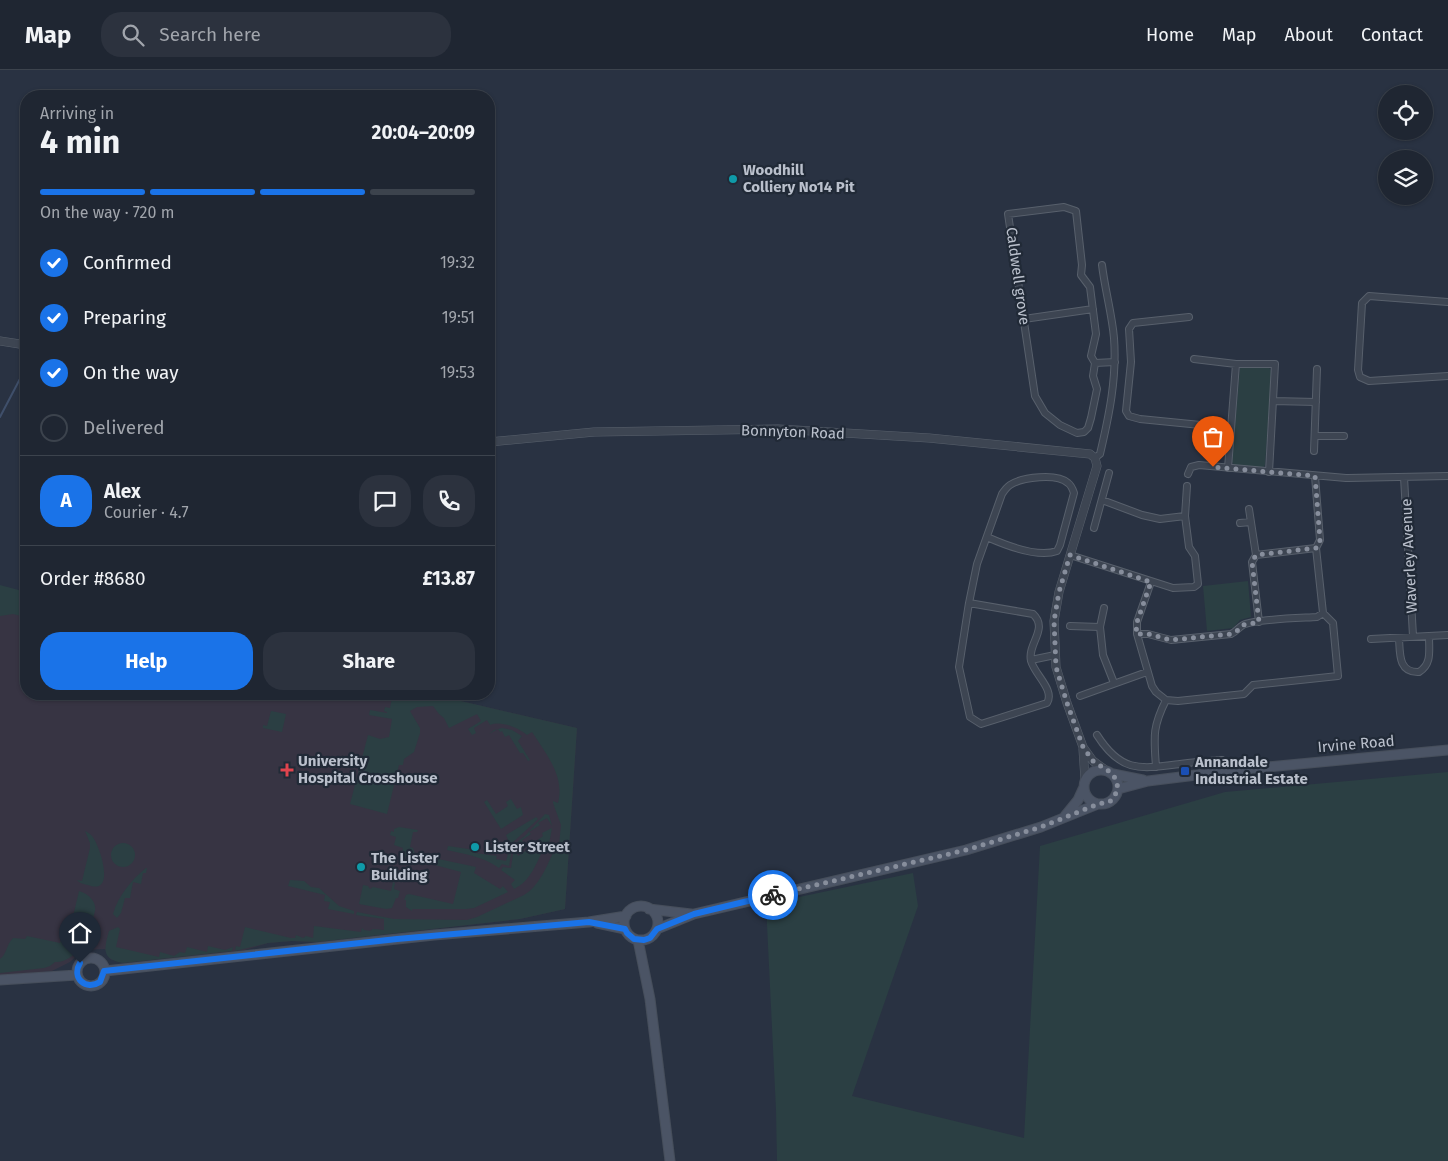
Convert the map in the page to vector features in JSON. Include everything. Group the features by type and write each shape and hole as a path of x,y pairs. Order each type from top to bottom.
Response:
{"main road":[{"name":"Irvine Road","path":"1148,781 1245,769 1448,750"},
{"path":"1065,816 1078,800 1083,790 1085,779 1093,771 1104,769 1113,774 1148,781"},
{"path":"694,914 639,907 633,908 626,916 625,929 630,937 638,940 650,938 657,929 694,914 966,850 1041,827 1065,816 1098,804 1104,804 1113,799 1118,789 1113,774"},
{"path":"1118,789 1148,781"},
{"path":"1083,790 1088,799 1098,804"},
{"path":"649,909 656,918 657,929"},
{"path":"104,971 425,936 589,922 626,916"},
{"path":"589,922 625,929"},
{"path":"638,940 650,999 670,1161"},
{"path":"86,958 97,959 103,964 104,971 102,979 93,985 82,983 77,975 78,965 86,958"},
{"path":"0,980 77,975"}],"street":[{"name":"Caldwell grove","path":"1064,207 1076,211 1082,265 1081,275 1090,287 1096,334 1091,356 1095,363 1093,376 1097,389 1092,418 1084,432 1076,433 1060,426 1045,413 1035,396 1024,319 1008,214 1064,207"},
{"path":"1102,266 1114,337 1115,362 1110,414 1100,454 1095,458 1097,466 1059,592 1054,621 1056,667 1067,703 1083,747 1093,761 1104,769"},
{"path":"1448,302 1369,296 1362,303 1358,370 1360,377 1369,381 1448,376"},
{"name":"Caldwell grove","path":"1024,319 1093,309"},
{"path":"1190,317 1133,323 1129,329 1131,362 1126,412 1129,416 1140,419 1231,428"},
{"path":"0,341 20,344"},
{"path":"1194,359 1236,364 1275,364 1269,472"},
{"path":"1095,363 1115,362"},
{"path":"1228,468 1236,364"},
{"path":"1314,451 1317,370"},
{"path":"1273,401 1316,402"},
{"name":"Bonnyton Road","path":"495,441 594,432 778,429 929,438 1090,454 1095,458"},
{"path":"1315,436 1344,436"},
{"path":"1188,474 1191,467 1199,465 1347,478 1448,476"},
{"path":"1094,528 1109,473"},
{"path":"1151,582 1137,622 1136,634 1147,672 1156,692 1166,700 1178,701 1244,694 1253,685 1338,676 1334,623 1323,613 1316,548 1320,540 1315,476"},
{"name":"Waverley Avenue","path":"1404,476 1413,636"},
{"path":"969,604 1033,614 1038,618 1040,629 1031,653 1031,660 1036,674 1049,693 1050,699 1047,703 981,724 970,717 959,668 969,604 977,564 1002,494 1009,485 1037,477 1066,481 1070,484 1074,493 1057,551 1050,553 1030,551 1007,546 987,537"},
{"path":"1070,555 1173,588 1194,587 1198,584 1195,556 1189,547 1185,516 1187,486"},
{"path":"1102,500 1142,515 1160,519 1185,516"},
{"path":"1249,509 1256,555 1252,562 1259,622"},
{"path":"1240,523 1250,522"},
{"path":"1256,555 1316,548"},
{"path":"1104,608 1100,628 1103,656 1114,683"},
{"path":"1136,634 1148,634 1171,640 1231,634 1243,625 1317,617 1323,613"},
{"path":"1070,626 1100,628"},
{"path":"1370,639 1448,635"},
{"path":"1399,638 1400,657 1403,666 1408,671 1419,672 1427,666 1430,658 1429,636"},
{"path":"1031,660 1055,655"},
{"path":"1080,696 1147,672"},
{"path":"1156,767 1154,733 1158,717 1166,700"},
{"path":"1097,735 1112,755 1123,762 1140,768 1222,760"},
{"path":"1083,747 1085,779"}],"shaded area":[{"name":"University Hospital Crosshouse","path":"20,598 20,700 457,700 577,728 565,909 520,919 317,942 292,941 268,943 245,950 123,963 110,959 105,949 83,950 70,962 52,971 0,976 0,603"}],"green space":[{"path":"1240,367 1269,368 1272,371 1265,465 1262,469 1234,465 1232,462"},
{"path":"1248,581 1251,617 1240,620 1233,628 1207,631 1203,586"},
{"path":"0,585 20,590 20,616 13,614 0,616"},
{"path":"392,700 457,700 577,728 565,909 520,919 317,942 292,941 268,943 235,951 236,946 240,947 245,927 291,938 295,938 296,935 303,938 306,936 313,938 314,926 361,932 362,928 370,931 373,929 384,930 384,919 356,915 357,912 394,919 467,920 524,895 530,891 544,873 557,845 559,845 561,825 553,801 558,803 559,784 553,766 532,732 527,735 514,727 504,724 490,725 487,720 474,728 476,733 472,735 468,729 481,721 477,714 449,728 444,718 433,706 417,707 410,711 420,728 420,733 414,752 404,759 403,765 399,765 387,814 350,804 368,735 380,739 389,737 392,719 369,715 370,710 387,713 384,711 385,707 390,708"},
{"path":"271,711 286,714 282,732 263,728 263,725 267,726"},
{"path":"502,728 512,730 522,736 518,741 530,760 528,761 523,753 520,753 509,735 505,737 502,731 500,732 498,729"},
{"path":"1448,772 1448,1161 777,1161 766,904 913,873 918,906 852,1096 1024,1138 1040,846 1225,792"},
{"path":"511,799 517,809 521,807 523,815 501,829 484,802 487,800 496,814 508,806 506,802"},
{"path":"545,814 549,815 552,826 547,818 538,823 540,825 529,832 531,834 522,840 523,842 513,848 518,856 536,844 535,842 543,836 542,833 552,828 549,844 545,845 533,870 520,886 514,889 511,884 515,880 501,870 503,867 511,868 513,854 511,847 525,836"},
{"path":"536,817 538,819 510,845 506,835"},
{"path":"399,827 418,830 413,832 410,847 413,848 415,854 476,867 474,873 500,889 503,886 508,892 474,908 412,909 412,911 406,907 406,900 404,900 406,895 409,894 453,904 461,872 401,856 403,848 394,845 396,837 390,835 391,831 394,832 394,829"},
{"path":"85,831 90,834 97,844 102,859 104,876 98,886 83,884 77,880 82,881 90,848"},
{"path":"118,843 128,843 135,850 135,860 128,867 118,867 111,860 111,850"},
{"path":"448,846 475,850 475,853 497,856 496,859 506,861 509,850 511,855 509,866 502,864 499,868 481,859 447,850"},
{"path":"146,868 141,884 133,882 130,898 125,898 121,913 117,918 113,914 122,894 136,877"},
{"path":"290,880 304,881 311,887 319,888 339,906 354,911 354,914 328,909 330,902 324,901 325,895 288,886"},
{"path":"393,882 395,883 394,889 400,891 392,908 386,909 359,904 363,885 368,886 370,889 373,887 391,891"},
{"path":"79,891 91,898 95,911 87,935 77,951 71,957 44,968 0,973 0,959 13,938 25,939 27,936 60,943 62,937 68,938"},
{"path":"118,927 120,929 116,947 159,957 160,952 174,956 180,952 185,953 187,947 207,952 208,946 225,950 233,947 232,951 123,963 111,959 105,948 109,931"}],"waterway":[{"path":"0,417 20,379"}],"way so far":[{"path":"773,895 966,850 1041,827 1065,816 1098,804 1104,804 1113,799 1118,789 1116,779 1113,774 1093,761 1083,747 1056,667 1054,621 1059,592 1070,555 1151,582 1137,622 1136,634 1148,634 1171,640 1231,634 1243,625 1259,622 1252,562 1256,555 1316,548 1319,545 1315,476 1213,467"}],"place":[{"name":"Woodhill Colliery No14 Pit","path":"733,179"},
{"name":"University Hospital Crosshouse","path":"287,770"},
{"name":"Annandale Industrial Estate","path":"1185,771"},
{"name":"Lister Street","path":"475,847"},
{"name":"The Lister Building","path":"361,867"}],"route":[{"path":"80,963 76,972 77,975 82,983 91,986 100,982 104,971 434,935 589,922 625,929 630,937 644,940 650,938 657,929 694,914 773,895"}]}
